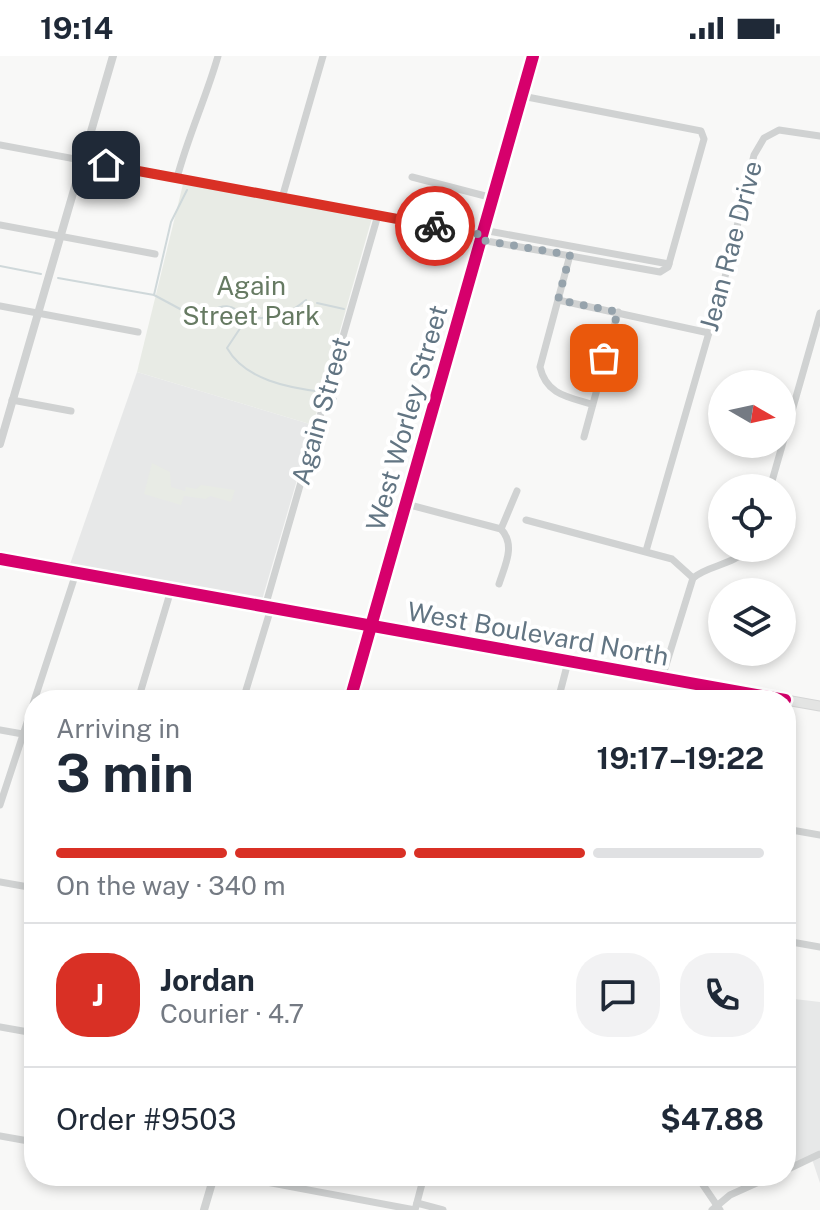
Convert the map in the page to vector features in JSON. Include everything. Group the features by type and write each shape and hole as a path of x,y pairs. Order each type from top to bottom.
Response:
{"main road":[{"name":"West Boulevard North","path":"0,559 720,690"},
{"name":"West Boulevard North","path":"796,701 819,704"}],"street":[{"path":"0,444 113,56"},
{"path":"177,178 187,137 208,93 218,56"},
{"path":"282,198 323,56"},
{"name":"West Worley Street","path":"353,690 533,56"},
{"path":"522,96 697,129 703,134 666,268"},
{"name":"Jean Rae Drive","path":"646,551 709,333 758,145 779,130 820,136"},
{"path":"0,145 666,268"},
{"path":"412,177 493,198"},
{"name":"Again Street","path":"246,690 378,215"},
{"path":"0,225 155,254"},
{"path":"482,235 570,255 666,268"},
{"path":"570,255 541,360 542,376 554,393 591,404"},
{"path":"558,300 709,333"},
{"path":"0,306 138,332"},
{"path":"584,437 618,312"},
{"path":"774,474 820,313"},
{"path":"12,400 71,411"},
{"path":"501,529 517,491"},
{"path":"406,504 501,529 509,540 509,547 499,584"},
{"path":"526,520 672,559 693,578"},
{"path":"662,678 693,578 707,569 729,562"},
{"path":"37,690 76,573"},
{"path":"141,690 171,590"},
{"path":"561,690 568,662"},
{"path":"0,730 23,734"},
{"path":"0,805 24,731"},
{"path":"796,831 820,835"},
{"path":"0,882 24,886"},
{"path":"796,943 820,947"},
{"path":"0,1027 24,1031"},
{"path":"0,1136 24,1140"},
{"path":"796,1165 820,1154"},
{"path":"204,1210 211,1186"},
{"path":"293,1186 443,1210"},
{"path":"416,1207 421,1186"},
{"path":"703,1186 716,1209 730,1195 750,1186"}],"shaded area":[{"path":"137,372 313,425 262,600 69,567"},
{"path":"796,999 820,1002 820,1183 812,1159 796,1166"}],"green space":[{"name":"Again Street Park","path":"183,184 372,218 313,425 137,372"},
{"path":"152,463 170,472 171,487 185,491 186,487 196,489 201,485 235,490 231,502 210,496 206,499 184,496 181,505 144,494"}],"waterway":[{"path":"58,278 154,295 171,222 187,190"},
{"path":"0,266 41,274"},
{"path":"154,295 195,317 227,306 247,318 272,317 286,313 306,300"},
{"path":"317,303 344,309"},
{"path":"247,318 227,348 235,359 256,375 269,380 323,392"},
{"path":"331,395 336,399"}],"cycle path":[{"path":"353,690 533,56"},
{"path":"0,559 729,690"}],"way so far":[{"path":"435,226 482,235 481,240 570,255 558,300 618,312 604,358"}],"route":[{"path":"106,165 435,226"}]}
